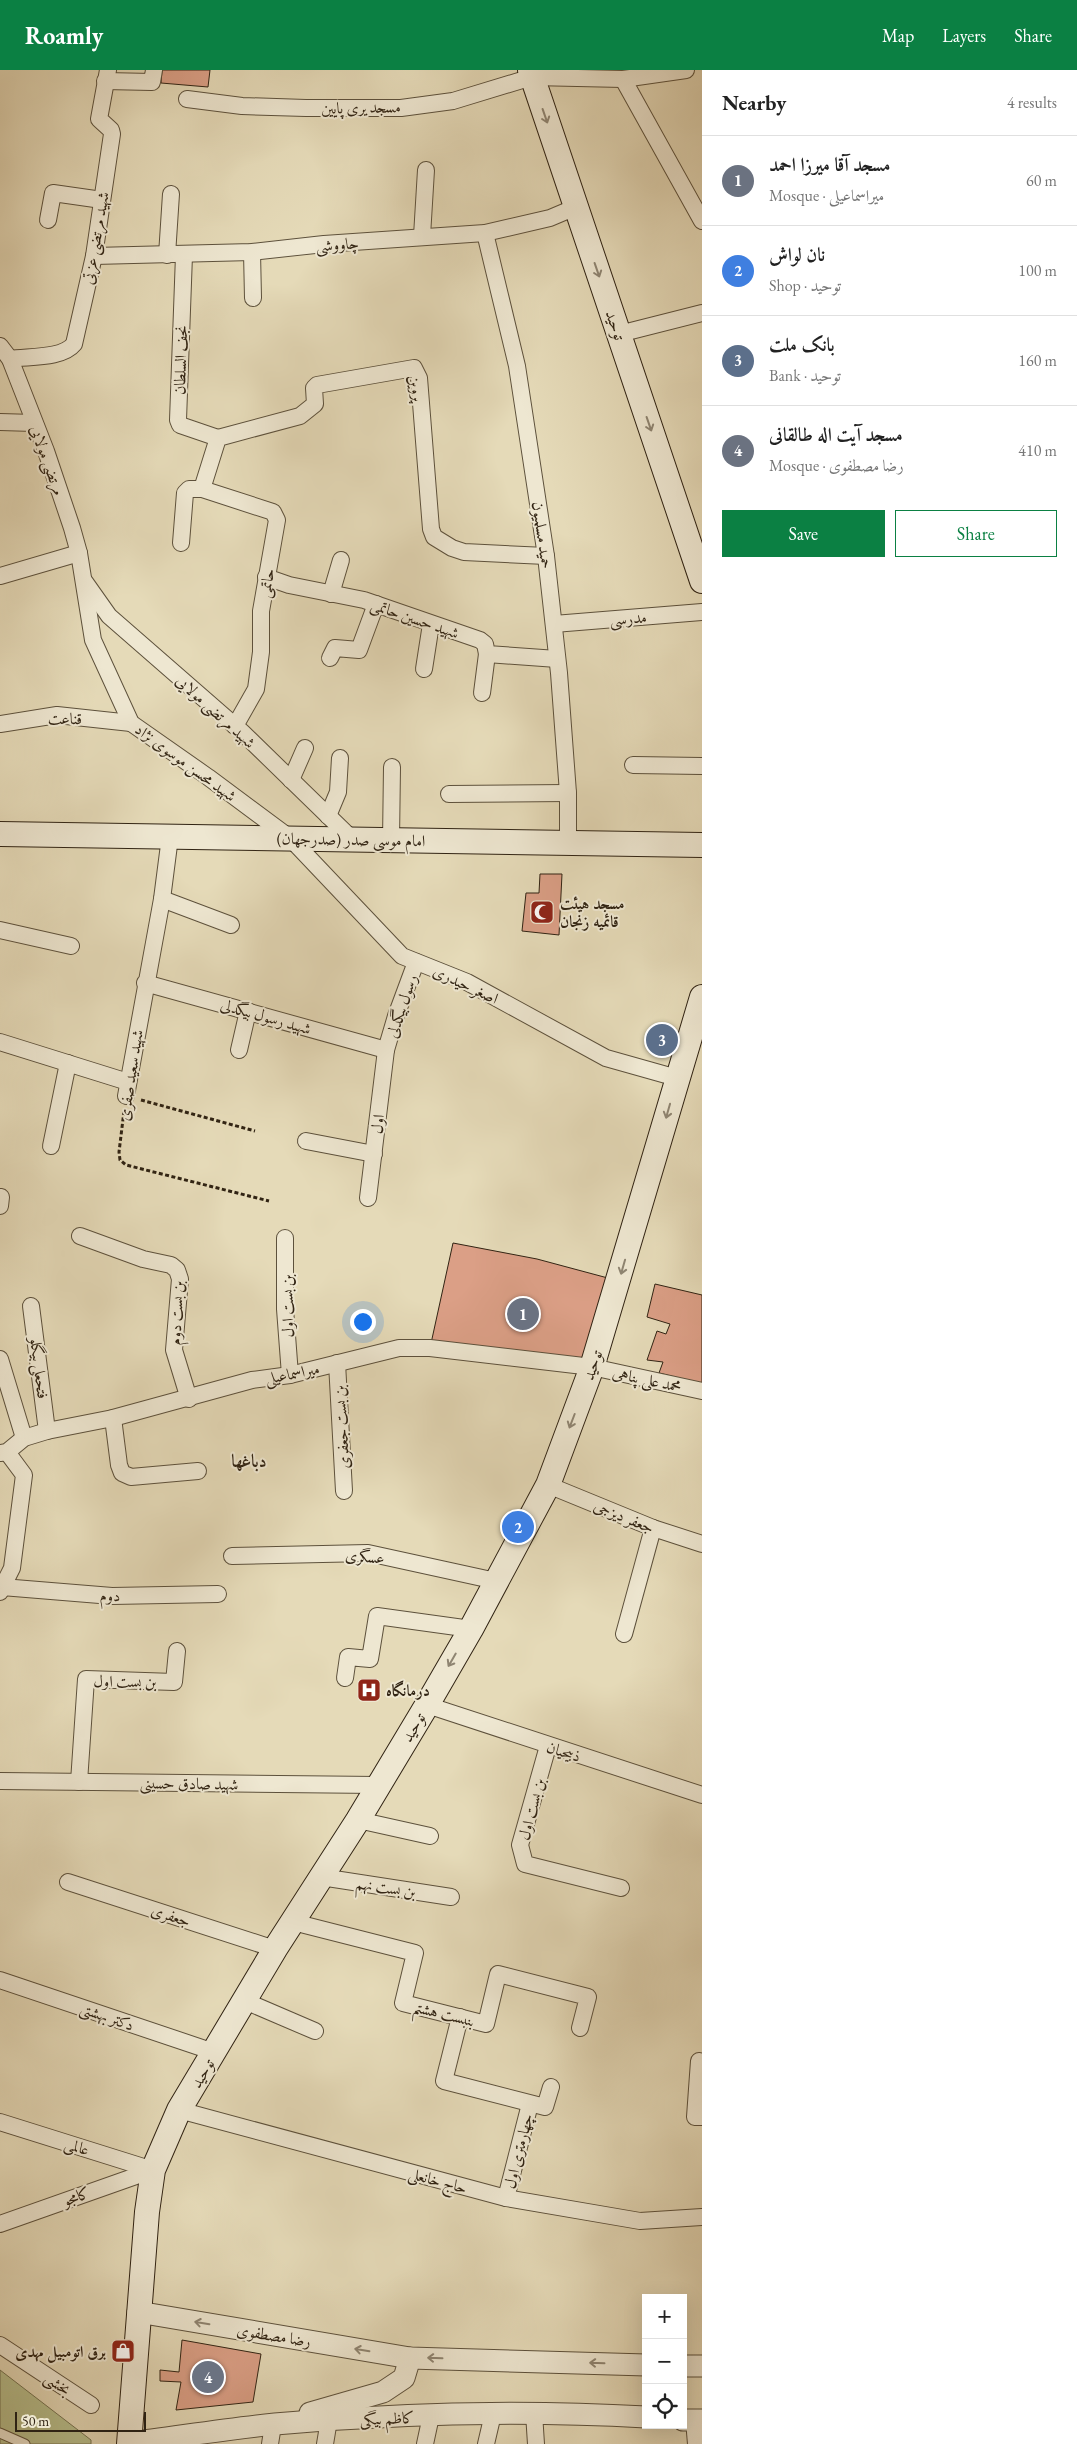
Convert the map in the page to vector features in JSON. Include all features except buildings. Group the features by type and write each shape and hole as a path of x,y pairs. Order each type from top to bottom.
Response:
{"main road":[{"name":"توحید","path":"531,73 702,581"},
{"name":"(صدرجهان) امام موسی صدر","path":"0,834 702,844"},
{"name":"توحید","path":"126,2444 146,2212 153,2170 179,2110 275,1949 358,1820 427,1705 471,1629 548,1484 592,1367 702,998"}],"street":[{"path":"107,76 152,82 154,70"},
{"name":"مسجد یری پایین","path":"188,100 242,106 288,108 401,108 453,101 531,73 624,79 686,70"},
{"name":"شهید مرتضی عزتی","path":"5,352 69,350 74,344 94,256 112,134 111,130 99,119 107,76"},
{"path":"624,79 702,221"},
{"path":"422,236 426,170"},
{"path":"48,220 53,192 102,200"},
{"path":"167,255 171,194"},
{"name":"چاووشی","path":"94,256 252,252 422,236 485,233 550,218 576,207"},
{"name":"حمید مسلمیون","path":"485,233 517,366 546,556 558,659 568,793 568,843"},
{"path":"252,252 253,298"},
{"name":"نجف السلطان","path":"184,255 178,420 180,424 187,428 218,438"},
{"path":"619,334 702,313"},
{"name":"مرتضی مولایی","path":"5,352 34,423 69,519 84,580"},
{"name":"پروین","path":"218,438 300,416 315,404 314,388 318,385 414,368 419,378 431,528 434,537 452,548 464,552 546,556"},
{"path":"0,422 34,423"},
{"path":"181,543 184,493 189,489 202,489 218,438"},
{"name":"حاتمی","path":"202,489 273,512 277,520 261,611 261,652 256,689 235,726"},
{"path":"0,576 79,554"},
{"path":"331,594 341,560"},
{"name":"شهید حسین حاتمی","path":"266,577 289,585 376,604 480,640 484,644 487,654"},
{"name":"شهید محسن موسوی نژاد","path":"84,580 93,640 131,723 290,838"},
{"name":"شهید مرتضی مولایی","path":"84,580 109,616 235,726 352,840"},
{"path":"330,658 335,648 359,650 376,604"},
{"name":"مدرسی","path":"554,624 702,612"},
{"path":"424,670 431,624"},
{"path":"482,693 487,654 558,659"},
{"name":"قناعت","path":"0,724 57,715 131,723"},
{"path":"291,780 305,748"},
{"path":"328,816 338,792 340,758"},
{"path":"633,766 702,766"},
{"path":"391,840 392,767"},
{"path":"449,794 568,793"},
{"name":"شهید سعید صفری","path":"127,1089 145,983 162,899 170,836"},
{"name":"اصغر حیدری","path":"290,838 402,956 467,982 606,1058 677,1078"},
{"path":"162,899 231,925"},
{"path":"0,930 71,946"},
{"name":"رسول بیگدلی","path":"386,1050 396,1016 416,962"},
{"name":"شهید رسول بیگدلی","path":"145,983 386,1050"},
{"path":"239,1050 248,1012"},
{"path":"0,1043 68,1063 127,1089"},
{"name":"اول","path":"368,1198 386,1050"},
{"path":"51,1146 68,1063"},
{"path":"306,1141 374,1154"},
{"path":"0,1206 1,1197"},
{"name":"بن بست دوم","path":"80,1236 178,1270 180,1280 174,1350 189,1399"},
{"name":"بن بست اول","path":"285,1238 285,1309 290,1375"},
{"name":"فتحعلی بیگلو","path":"31,1306 47,1431"},
{"name":"میراسماعیلی","path":"4,1453 24,1438 47,1431 113,1418 189,1399 252,1380 290,1375 399,1348 430,1348 592,1367"},
{"path":"0,1359 24,1438"},
{"name":"بن بست جعفری","path":"337,1363 344,1491"},
{"name":"محمد علی پناهی","path":"592,1367 702,1391"},
{"path":"113,1418 119,1465 122,1473 131,1477 198,1471"},
{"path":"1,1590 12,1568 24,1475 4,1453"},
{"name":"جعفر دیزجی","path":"548,1484 653,1528 702,1544"},
{"path":"624,1634 653,1528"},
{"name":"عسگری","path":"232,1556 368,1554 496,1580"},
{"name":"دوم","path":"1,1590 112,1596 218,1594"},
{"path":"345,1678 348,1658 370,1659 377,1616 471,1629"},
{"name":"بن بست اول","path":"79,1782 86,1679 174,1682 177,1651"},
{"name":"ذبیحیان","path":"427,1705 702,1795"},
{"name":"بن بست اول","path":"548,1746 520,1845 525,1864 621,1888"},
{"name":"شهید صادق حسینی","path":"0,1781 378,1785"},
{"path":"358,1820 430,1836"},
{"name":"بن بست نهم","path":"321,1877 451,1897"},
{"name":"جعفری","path":"68,1882 275,1949"},
{"name":"بنبست هشتم","path":"293,1922 415,1953 403,2003 486,2024 498,1974 588,1997 580,2028"},
{"name":"دکتر بهشتی","path":"0,1980 214,2052"},
{"path":"245,2001 315,2031"},
{"path":"460,2018 444,2082 545,2108 551,2087"},
{"path":"699,2061 696,2117 702,2117"},
{"name":"چهارمتری اول","path":"506,2198 530,2104"},
{"name":"حاج خانعلی","path":"179,2110 506,2198 640,2221 702,2217"},
{"name":"عالمی","path":"0,2122 153,2170"},
{"name":"کامجو","path":"0,2224 153,2170"},
{"name":"رضا مصطفوی","path":"138,2312 410,2358"},
{"name":"بخشی","path":"0,2345 91,2405"},
{"path":"271,2434 383,2392 404,2378 410,2358 642,2365"},
{"path":"687,2366 702,2366"},
{"name":"کاظم بیگی","path":"126,2444 271,2434 329,2420 567,2412 642,2417"},
{"path":"534,2413 536,2444"},
{"path":"486,2444 493,2414"},
{"path":"425,2444 431,2416"},
{"path":"325,2444 329,2420"},
{"path":"693,2420 696,2444"}],"lane":[{"path":"0,2433 25,2444"}],"path":[{"path":"127,1089 255,1131"},
{"name":"شهید سعید صفری","path":"127,1089 118,1152 120,1160 126,1165 269,1201"}],"green space":[{"path":"0,2370 91,2440 91,2444 0,2444"}],"place":[{"name":"مسجد هیئت قائمیه زنجان","path":"542,912"},
{"name":"بانک ملت","path":"662,1040"},
{"name":"مسجد آقا میرزا احمد","path":"523,1314"},
{"name":"نان لواش","path":"518,1527"},
{"name":"درمانگاه","path":"369,1690"},
{"name":"برق اتومبیل مهدی","path":"123,2351"},
{"name":"مسجد آیت اله طالقانی","path":"208,2377"}],"district":[{"name":"دباغها","path":"249,1461"}]}
